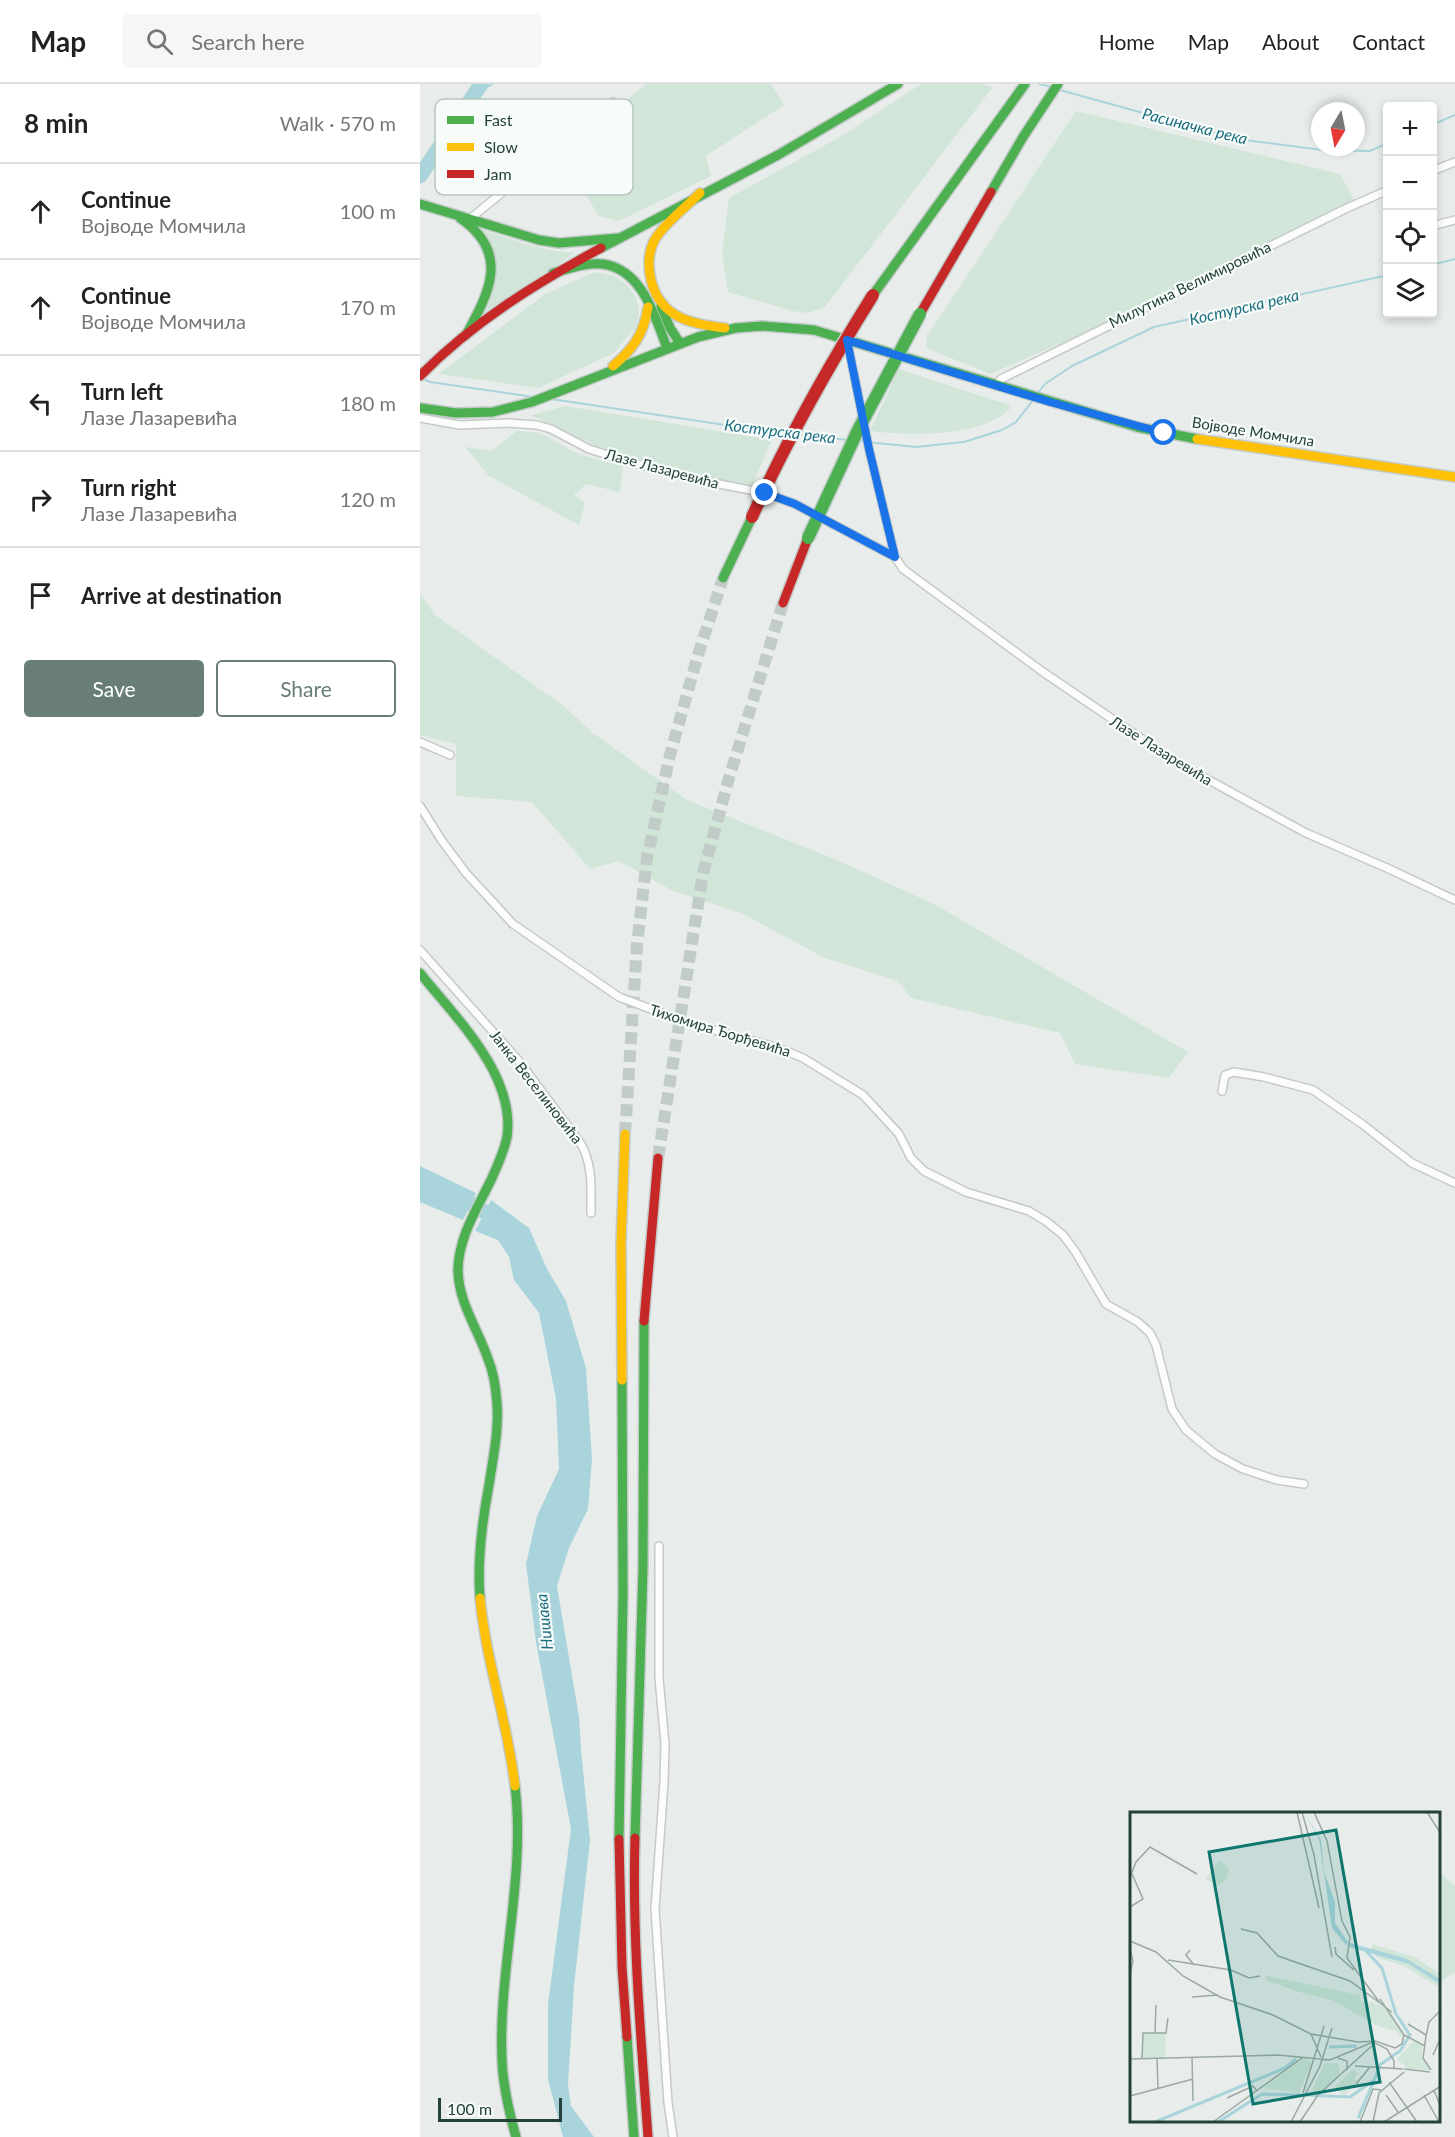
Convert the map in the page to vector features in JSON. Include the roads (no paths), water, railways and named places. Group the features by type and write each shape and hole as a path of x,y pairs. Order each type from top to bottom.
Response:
{"main road":[{"path":"422,374 466,335 510,301 553,273 700,193 763,162 898,84"},
{"path":"723,578 777,460 802,413 873,295 1025,84"},
{"path":"783,603 808,538 858,430 920,314 1023,137 1058,84"},
{"path":"680,343 670,328 650,279 650,251 655,240 667,225 700,193"},
{"path":"420,204 539,240 559,243 619,238"},
{"path":"449,212 466,222 476,232 491,260 489,293 466,335"},
{"path":"553,273 602,264 623,271 640,287 667,348"},
{"path":"606,373 637,344 645,328 648,304"},
{"path":"661,306 686,322 704,326 736,328 762,326 814,330 996,386"},
{"path":"420,408 475,414 493,412 532,402 680,343 736,328"},
{"name":"Војводе Момчила","path":"996,386 1137,427 1187,437 1455,477"},
{"path":"420,973 476,1043 499,1083 507,1122 505,1145 498,1166 470,1221 460,1250 458,1273 468,1316 488,1357 497,1395 497,1439 480,1542 479,1579 482,1616 507,1735 518,1813 517,1866 506,1972 502,2056 505,2090 516,2137"},
{"path":"625,1134 621,1243 623,1594 620,1837 622,1977 634,2137"},
{"path":"648,2137 639,2012 634,1867 643,1558 643,1332 658,1158"}],"street":[{"path":"1437,169 1455,162"},
{"name":"Милутина Велимировића","path":"996,386 1001,379 1383,192"},
{"path":"471,218 499,195"},
{"path":"1437,225 1455,220"},
{"path":"847,340 866,436 895,557"},
{"name":"Лазе Лазаревића","path":"420,418 459,425 537,424 589,449 637,464 694,479 765,493 795,504 895,557 903,569 962,613 1133,735 1174,761 1306,833 1455,900"},
{"path":"420,742 450,755"},
{"name":"Тихомира Ђорђевића","path":"420,806 466,873 513,924 619,997 688,1023 779,1048 803,1058 863,1095 899,1134 911,1158 924,1171 954,1187 980,1197 1029,1211 1055,1228 1075,1251 1106,1304 1138,1322 1150,1333 1156,1346 1172,1409 1186,1430 1215,1454 1244,1469 1277,1480 1304,1484"},
{"name":"Јанка Веселиновића","path":"420,950 519,1061 581,1144 588,1156 591,1213"},
{"path":"1222,1090 1224,1075 1234,1072 1313,1090 1412,1163 1455,1183"},
{"path":"659,1546 659,1678 664,1734 664,1782 655,1909 668,2103 673,2137"}],"water":[{"path":"420,1166 476,1193 463,1220 420,1202"},
{"path":"491,1200 529,1228 547,1269 566,1301 586,1368 592,1459 588,1509 569,1548 557,1586 579,1717 590,1840 574,1986 568,2086 571,2106 594,2137 563,2137 548,2079 548,2004 571,1829 536,1642 526,1564 537,1516 559,1469 556,1399 539,1313 514,1280 509,1257 498,1240 475,1231"}],"waterway":[{"path":"471,99 481,84"},
{"name":"Расиначка река","path":"474,95 492,84"},
{"name":"Расиначка река","path":"1039,84 1052,87"},
{"name":"Расиначка река","path":"1060,90 1237,139 1322,150 1370,151 1383,145"},
{"name":"Расиначка река","path":"1437,123 1455,115"},
{"path":"420,176 435,153"},
{"name":"Костурска река","path":"1436,264 1455,259"},
{"name":"Костурска река","path":"1037,394 1045,384 1072,366 1154,327 1383,276"},
{"name":"Костурска река","path":"421,378 430,382 534,397"},
{"name":"Костурска река","path":"551,399 786,434"},
{"name":"Костурска река","path":"857,441 916,447 964,442 1002,430 1016,422 1034,399"},
{"name":"Костурска река","path":"798,435 849,440"},
{"name":"Нишава","path":"420,1175 501,1221"}],"tunnel":[{"path":"625,1134 637,945 647,858 670,755 698,655 723,578"},
{"path":"658,1158 703,873 729,778 783,603"}]}
